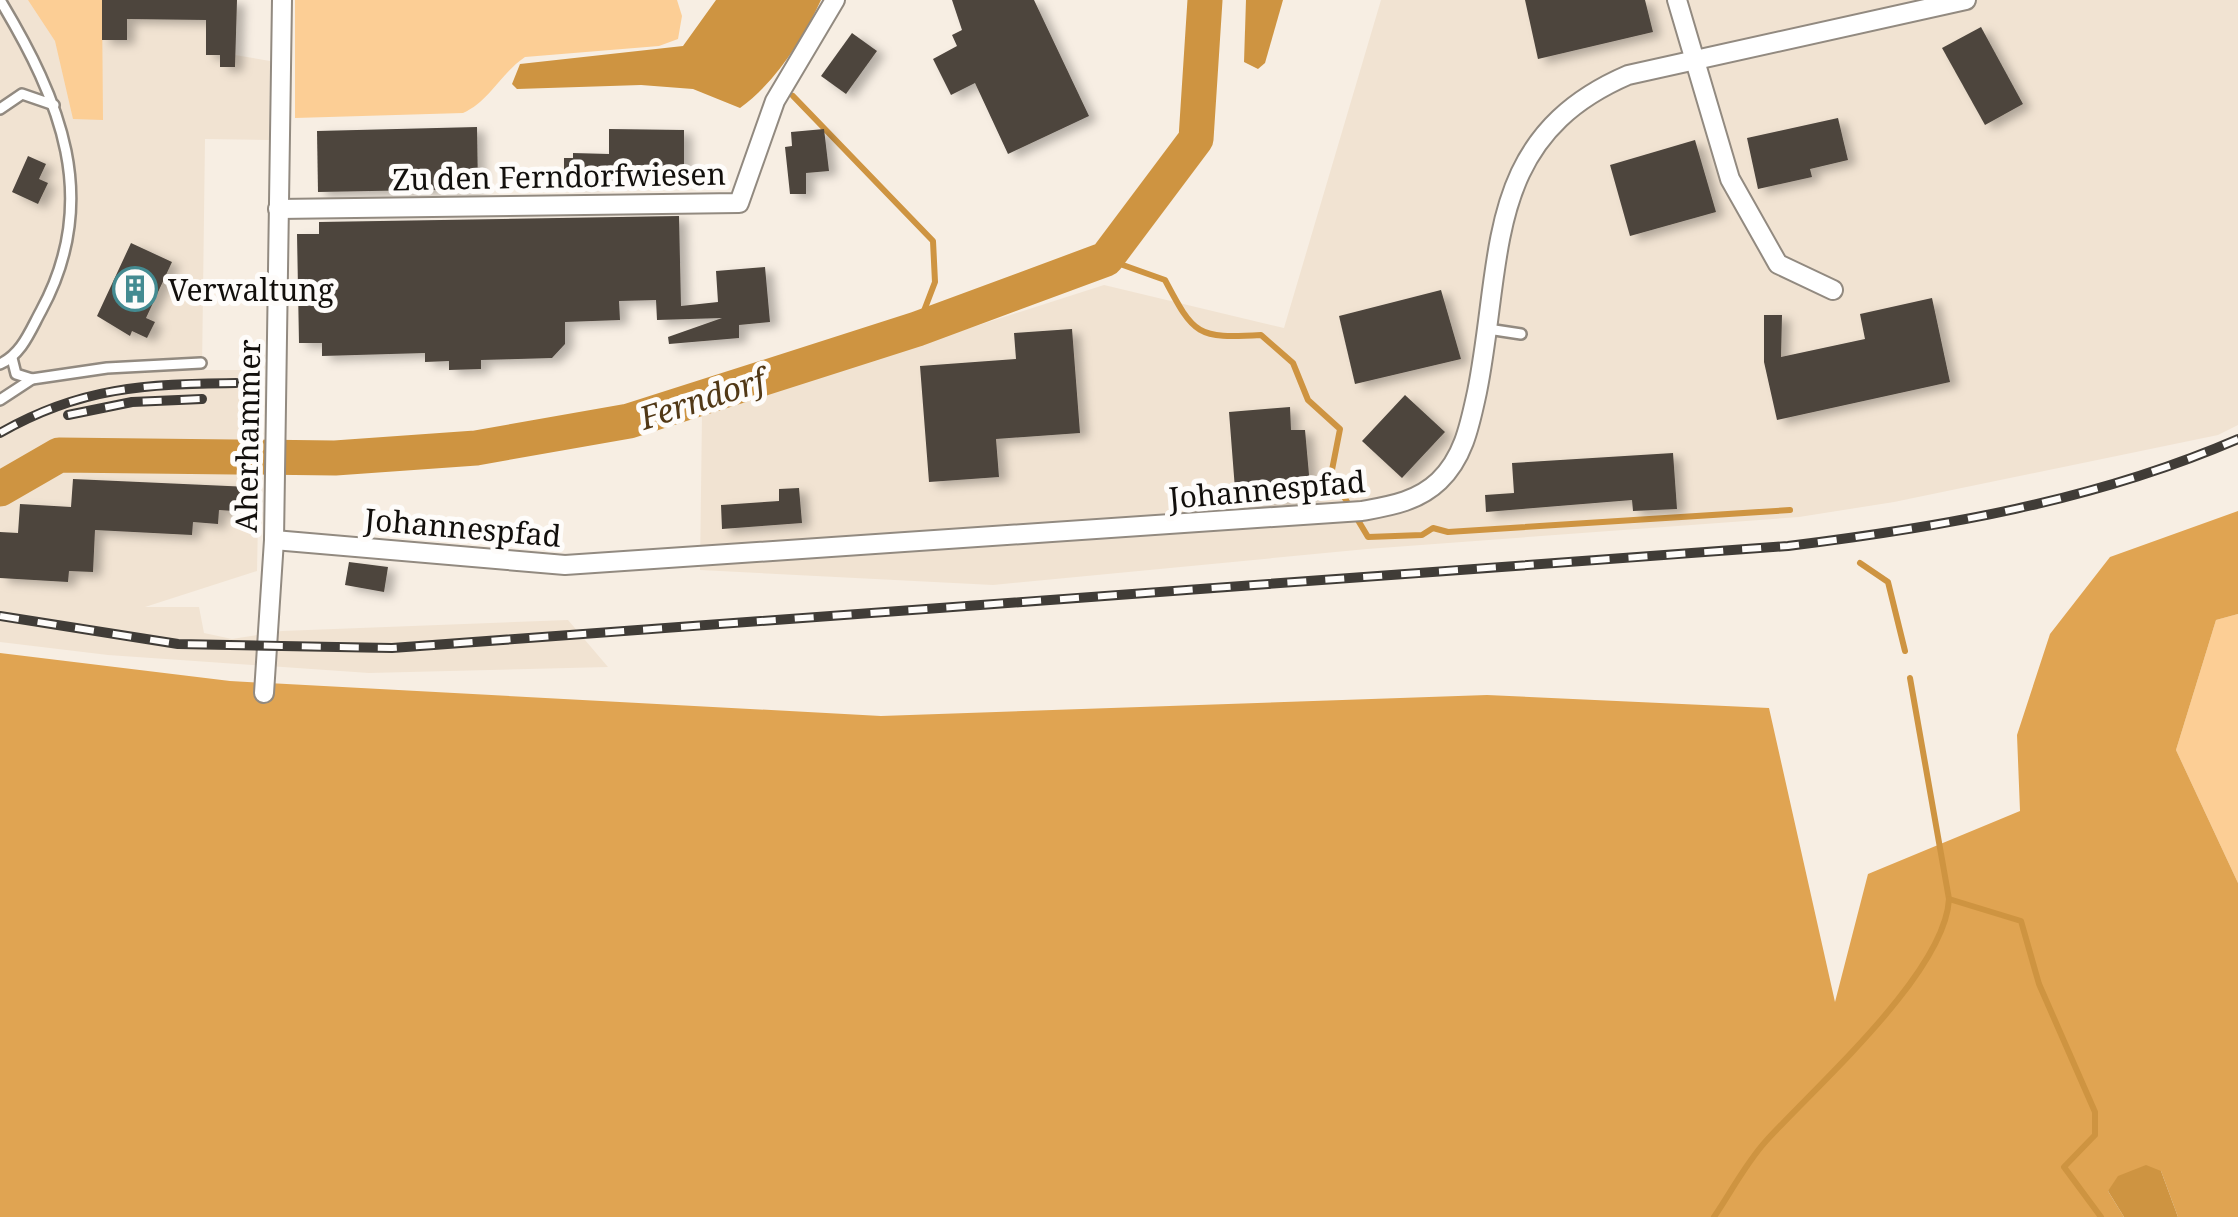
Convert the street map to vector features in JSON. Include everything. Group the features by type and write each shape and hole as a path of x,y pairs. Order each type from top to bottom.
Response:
{"street":[{"name":"Aherhammer","path":"264,693 274,540 282,0"},
{"name":"Zu den Ferndorfwiesen","path":"278,209 739,204 775,101 835,0"},
{"path":"1677,0 1730,179 1778,264 1833,290"},
{"name":"Johannespfad","path":"274,540 566,565 1338,513 1405,503 1439,481 1467,441 1507,208 1524,161 1548,125 1587,92 1628,75 1954,1"}],"lane":[{"path":"0,0 57,106 68,152 68,230 59,278 12,358 0,364"},
{"path":"0,109 4,102 22,94 41,97 57,106"},
{"path":"1488,330 1521,334"},
{"path":"12,358 16,374 32,379"},
{"path":"0,400 32,379 107,368 201,363"}],"shaded area":[{"path":"0,0 237,0 235,55 270,61 269,140 205,139 202,370 261,370 257,571 145,607 199,607 204,633 232,639 282,631 568,620 608,667 369,673 108,655 0,642"},
{"path":"28,0 102,0 103,120 73,119 55,41"},
{"path":"295,0 677,0 682,16 678,39 659,46 525,57 481,102 463,113 295,118"},
{"path":"716,0 821,0 787,59 740,108 693,89 641,85 517,89 512,84 520,64 683,46"},
{"path":"1246,0 1283,0 1265,63 1258,69 1244,62"},
{"path":"1381,0 2238,0 2238,425 2218,435 1894,502 1799,517 1367,549 993,585 700,570 702,414 1104,285 1284,328"},
{"path":"2238,511 2238,614 2216,620 2176,750 2238,883 2238,1217 2178,1217 2161,1171 2108,1191 2124,1217 0,1217 0,653 230,681 881,716 1487,695 1769,708 1835,1002 1868,874 2020,811 2017,735 2050,634 2110,557"},
{"path":"2238,614 2238,883 2176,750 2216,620"},
{"path":"2146,1165 2161,1171 2178,1217 2124,1217 2108,1191 2118,1176"}],"building":[{"path":"102,0 237,0 235,67 220,67 220,55 206,55 206,20 127,19 127,40 102,40"},
{"path":"952,0 1034,0 1089,116 1008,154 975,83 951,95 933,59 957,46 952,35 962,30"},
{"path":"1525,0 1645,0 1653,32 1538,59"},
{"path":"1981,27 2023,104 1985,125 1942,48"},
{"path":"852,33 877,51 846,94 821,76"},
{"path":"1838,118 1848,160 1810,169 1812,177 1758,189 1747,138"},
{"path":"477,127 478,189 318,192 317,131"},
{"path":"609,129 684,130 684,176 594,176 594,182 564,182 564,158 573,158 573,153 609,154"},
{"path":"824,129 829,171 806,173 806,194 790,194 785,147 792,146 791,132"},
{"path":"1695,140 1716,212 1630,236 1610,165"},
{"path":"28,156 46,164 39,179 48,183 38,204 12,192"},
{"path":"679,216 681,306 718,302 716,271 765,267 770,322 739,325 739,338 669,344 668,337 722,318 657,320 656,300 619,301 620,320 565,322 565,344 552,358 481,360 481,369 449,370 449,361 425,362 425,353 322,356 322,343 299,343 297,234 319,234 319,222"},
{"name":"Verwaltung","path":"131,243 172,262 146,318 155,322 147,338 132,331 130,336 97,316"},
{"path":"1441,290 1461,359 1355,384 1339,316"},
{"path":"1932,298 1950,382 1777,420 1764,362 1764,315 1782,315 1781,357 1865,339 1860,314"},
{"path":"1072,329 1080,433 996,439 999,477 929,482 920,366 1016,359 1014,333"},
{"path":"1405,395 1445,432 1402,478 1362,441"},
{"path":"1290,407 1291,430 1305,430 1311,497 1236,502 1229,412"},
{"path":"1673,453 1677,509 1633,511 1632,500 1486,512 1485,495 1514,493 1512,463"},
{"path":"73,479 250,487 249,512 219,510 218,524 193,522 192,535 95,530 93,572 69,571 68,582 0,578 0,532 18,533 20,504 71,507"},
{"path":"799,488 802,523 722,529 721,505 779,501 779,489"},
{"path":"349,562 388,567 384,592 345,585"}],"waterway":[{"name":"Ferndorf","path":"0,489 59,455 335,458 476,448 629,421 917,329 1106,259 1196,139 1205,0"},
{"path":"793,96 933,241 935,282 917,329"},
{"path":"1106,259 1165,280 1183,312 1200,330 1223,336 1261,335 1293,363 1308,400 1340,429 1331,475 1368,537 1422,535 1433,528 1448,532 1790,510"},
{"path":"1860,563 1888,582 1905,651"},
{"path":"1910,678 1949,899 2021,921 2039,984 2095,1112 2095,1135 2064,1167 2101,1217"},
{"path":"1714,1217 1759,1150 1903,993 1942,928 1949,899"}],"railway":[{"path":"0,433 58,406 114,391 236,383"},
{"path":"68,415 132,402 202,399"},
{"path":"0,616 178,644 392,648 1788,546 2017,509 2129,479 2238,439"}],"place":[{"name":"Verwaltung","path":"135,289"}]}
